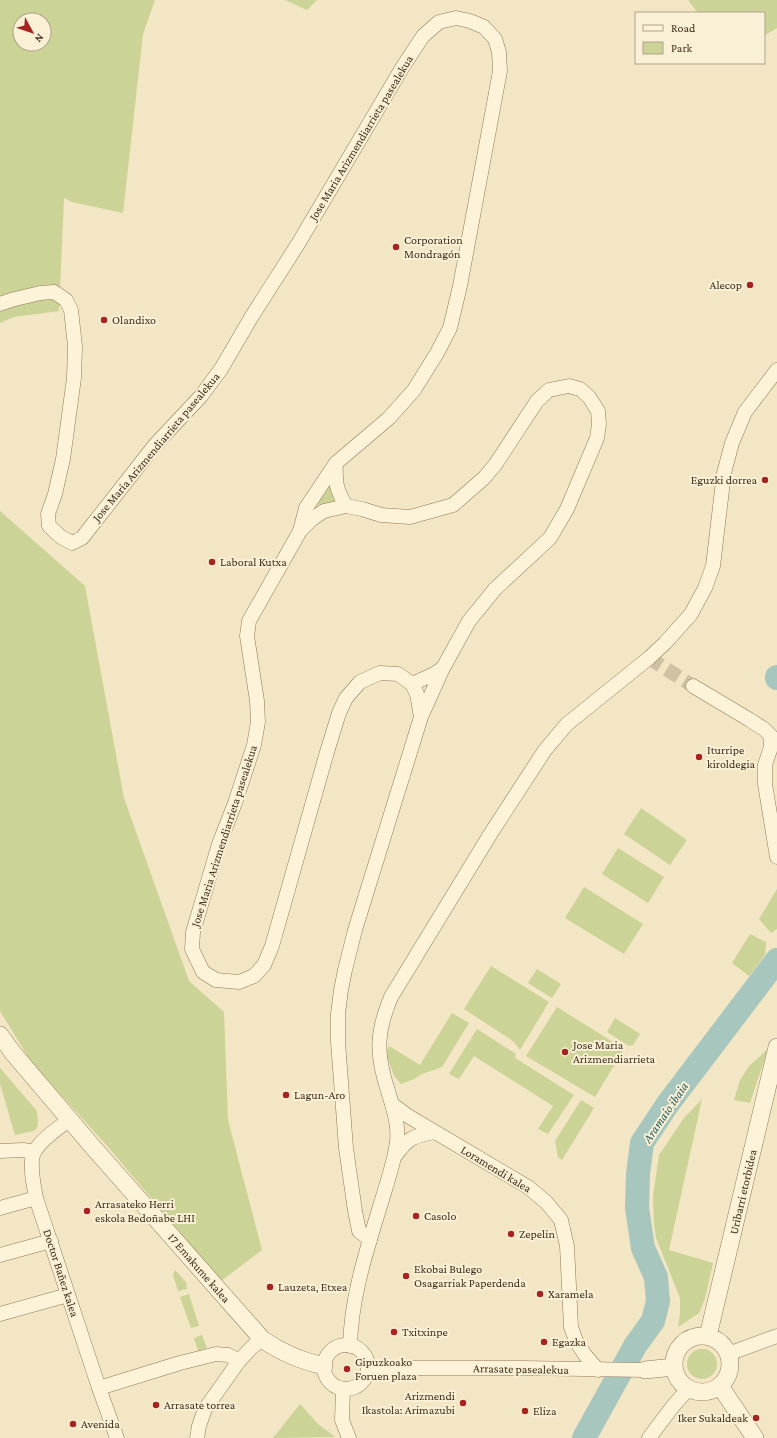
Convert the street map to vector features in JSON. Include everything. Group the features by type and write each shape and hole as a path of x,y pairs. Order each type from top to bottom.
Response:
{"street":[{"name":"Jose Maria Arizmendiarrieta pasealekua","path":"0,304 40,293 54,292 66,300 71,310 76,346 74,378 63,459 55,494 48,514 49,526 61,537 72,543 82,538 155,445 201,396 221,369 252,316 298,244 402,68 423,36 439,22 456,18 470,20 484,27 495,38 499,52 500,71 460,286 450,328 437,353 414,390 389,418 336,463"},
{"path":"350,1346 353,1311 370,1240 394,1158 397,1140 396,1117 380,1063 379,1048 383,1015 391,997 491,833 545,750 567,724 650,658 691,614 705,588 713,566 724,473 732,443 745,412 777,370"},
{"name":"Jose Maria Arizmendiarrieta pasealekua","path":"370,1240 359,1231 352,1190 341,1088 338,1014 345,970 355,930 421,717 443,668 469,621 495,589 550,538 567,509 597,438 599,424 598,411 580,389 569,386 549,390 537,400 495,465 484,478 454,506 410,516 381,515 346,506 324,511 312,519 300,531 249,621 246,636 257,701 258,722 254,745 235,804 219,844 193,932 192,949 204,972 216,980 238,982 254,976 264,965 274,940 327,752 339,713 346,698 360,682 380,672 398,674 412,684 417,694 421,717"},
{"path":"336,463 335,481 346,506"},
{"path":"300,531 306,508 336,463"},
{"path":"412,684 434,674 443,668"},
{"path":"692,686 750,720 764,729 771,736 771,747 765,765 765,784 777,857"},
{"name":"17 Emakume kalea","path":"0,1035 13,1053 262,1339 288,1356 304,1362 324,1366"},
{"name":"Uribarri etorbidea","path":"708,1336 777,1047"},
{"name":"Loramendi kalea","path":"392,1104 434,1132 528,1187 546,1202 561,1220 567,1246 571,1327 576,1341 585,1355 601,1370"},
{"path":"0,1151 34,1152 44,1140 70,1119"},
{"path":"394,1158 409,1139 418,1135 434,1132"},
{"name":"Doctor Bañez kalea","path":"34,1152 32,1169 36,1198 117,1438"},
{"path":"0,1208 36,1198"},
{"path":"0,1255 51,1241"},
{"path":"0,1314 68,1295"},
{"path":"708,1336 719,1342 728,1354 730,1367 720,1386 705,1391 695,1391 688,1388 678,1379 674,1368 674,1359 680,1345 694,1337 708,1336"},
{"path":"728,1354 777,1336"},
{"path":"197,1438 199,1426 205,1409 239,1361 262,1339"},
{"path":"350,1346 361,1351 367,1362 368,1368 366,1376 357,1386 350,1389 343,1389 337,1387 327,1379 324,1366 328,1354 333,1350 338,1347 350,1346"},
{"path":"99,1388 212,1355 225,1354 232,1356 239,1361"},
{"name":"Arrasate pasealekua","path":"368,1368 522,1368 601,1370 645,1370 674,1368"},
{"path":"720,1386 755,1438"},
{"path":"650,1438 688,1388"},
{"path":"343,1389 342,1420 350,1438"}],"green space":[{"path":"0,0 155,0 143,34 123,213 72,202 64,198 59,311 14,317 0,323"},
{"path":"285,0 317,0 307,10"},
{"path":"688,0 777,0 777,28 765,35 765,12 697,12"},
{"path":"329,485 337,501 317,505"},
{"path":"0,511 85,586 124,798 189,981 224,1012 228,1120 262,1250 221,1281 109,1148 31,1062 0,1011"},
{"path":"641,808 687,840 670,865 624,834"},
{"path":"618,848 664,877 648,903 602,874"},
{"path":"584,887 643,924 624,954 565,918"},
{"path":"777,889 777,929 771,933 759,919"},
{"path":"750,934 766,942 765,955 749,976 732,963"},
{"path":"491,966 549,1002 520,1050 513,1041 464,1009"},
{"path":"537,969 561,984 552,998 528,983"},
{"path":"557,1007 624,1049 595,1097 526,1056"},
{"path":"452,1013 469,1023 442,1067 401,1084 394,1076 386,1053 389,1046 420,1065"},
{"path":"615,1018 640,1034 633,1045 629,1046 607,1032"},
{"path":"477,1029 516,1054 515,1058 574,1095 548,1134 538,1129 553,1106 474,1056 459,1079 449,1074"},
{"path":"768,1049 750,1103 734,1100 740,1080 749,1066"},
{"path":"0,1068 37,1111 38,1126 34,1131 15,1135 0,1084"},
{"path":"702,1099 669,1250 713,1263 705,1299 699,1313 678,1327 680,1298 656,1238 653,1196 659,1155 684,1118"},
{"path":"581,1100 594,1108 562,1160 558,1157 555,1141"},
{"path":"175,1270 186,1282 187,1289 178,1291 173,1275"},
{"path":"189,1294 199,1326 191,1328 180,1297"},
{"path":"202,1335 207,1348 198,1351 194,1338"},
{"path":"702,1349 713,1353 717,1364 713,1375 702,1379 691,1375 687,1364 691,1353"},
{"path":"300,1404 318,1424 335,1437 273,1438"}],"waterway":[{"name":"Aramaio ibaia","path":"584,1438 635,1346 653,1321 658,1301 656,1277 643,1248 637,1208 638,1174 642,1143 667,1105 777,960"}],"tunnel":[{"path":"649,658 693,686"}],"place":[{"name":"Corporation Mondragón","path":"396,247"},
{"name":"Alecop","path":"750,285"},
{"name":"Olandixo","path":"104,320"},
{"name":"Eguzki dorrea","path":"765,480"},
{"name":"Laboral Kutxa","path":"212,562"},
{"name":"Iturripe kiroldegia","path":"699,757"},
{"name":"Jose Maria Arizmendiarrieta","path":"565,1052"},
{"name":"Lagun-Aro","path":"286,1095"},
{"name":"Arrasateko Herri eskola Bedoñabe LHI","path":"87,1211"},
{"name":"Casolo","path":"416,1216"},
{"name":"Zepelin","path":"511,1234"},
{"name":"Ekobai Bulego Osagarriak Paperdenda","path":"406,1276"},
{"name":"Lauzeta, Etxea","path":"270,1287"},
{"name":"Xaramela","path":"540,1294"},
{"name":"Txitxinpe","path":"394,1332"},
{"name":"Egazka","path":"544,1342"},
{"name":"Gipuzkoako Foruen plaza","path":"347,1369"},
{"name":"Arizmendi Ikastola: Arimazubi","path":"463,1403"},
{"name":"Arrasate torrea","path":"156,1405"},
{"name":"Eliza","path":"525,1411"},
{"name":"Iker Sukaldeak","path":"756,1418"},
{"name":"Avenida","path":"73,1424"}]}
